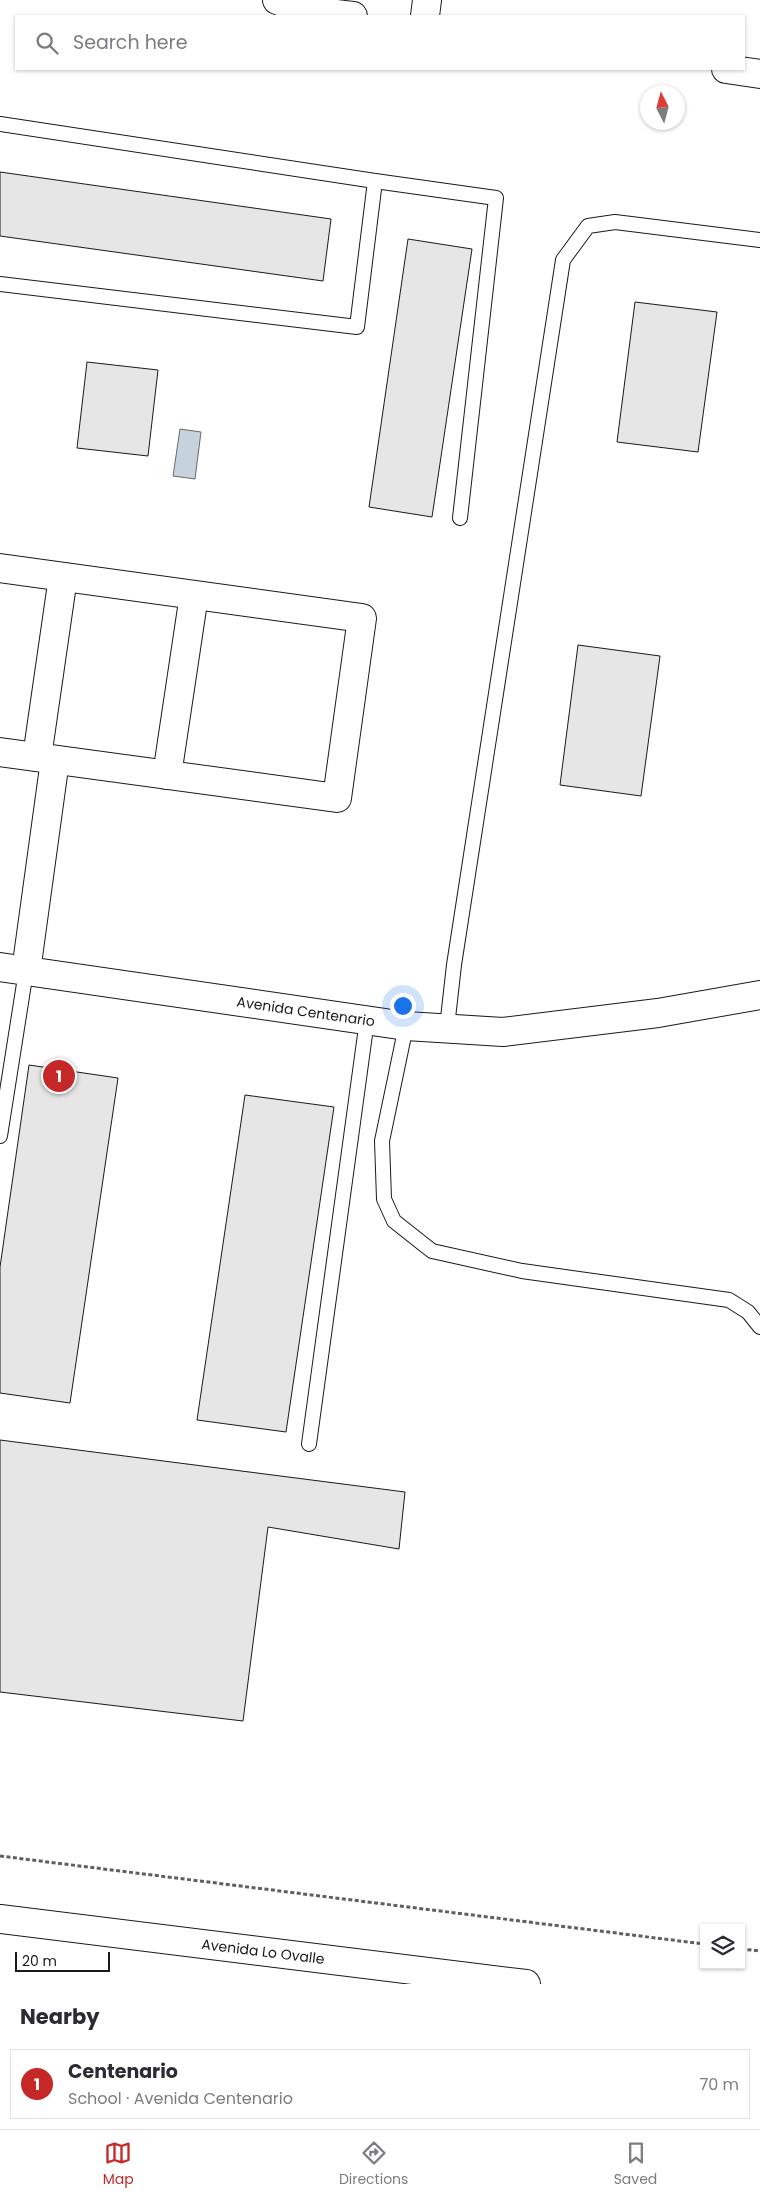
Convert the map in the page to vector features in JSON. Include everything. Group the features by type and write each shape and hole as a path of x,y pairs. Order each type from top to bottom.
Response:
{"street":[{"path":"277,0 291,6 346,15"},
{"path":"425,15 428,0"},
{"path":"733,70 760,74"},
{"path":"0,568 362,618 337,798 0,752"},
{"path":"13,969 46,758 63,577"},
{"path":"167,775 194,595"},
{"name":"Avenida Centenario","path":"13,969 406,1026 447,1027 503,1032 658,1013 760,995"},
{"name":"Avenida Lo Ovalle","path":"0,1918 526,1984"}],"lane":[{"path":"0,124 496,198 460,518"},
{"path":"0,284 357,327 375,181"},
{"path":"447,1027 454,965 563,260 588,226 615,222 760,240"},
{"path":"0,1136 13,969"},
{"path":"309,1444 366,1020"},
{"path":"406,1026 382,1141 384,1199 394,1221 432,1252 522,1271 728,1300 748,1312 760,1327"}],"path":[{"path":"0,1856 700,1944"},
{"path":"745,1949 760,1951"}],"shaded area":[{"path":"180,429 201,432 195,479 173,476"}],"building":[{"path":"0,172 331,219 323,281 0,236"},
{"path":"408,239 472,249 432,517 369,507"},
{"path":"635,302 717,312 698,452 617,442"},
{"path":"87,362 158,370 148,456 77,448"},
{"path":"578,645 660,656 641,796 560,785"},
{"path":"29,1065 118,1078 70,1403 0,1393 0,1267"},
{"path":"245,1095 334,1107 286,1432 197,1420"},
{"path":"0,1440 405,1492 399,1549 268,1527 243,1721 0,1692"}],"place":[{"name":"Centenario","path":"59,1076"}]}
